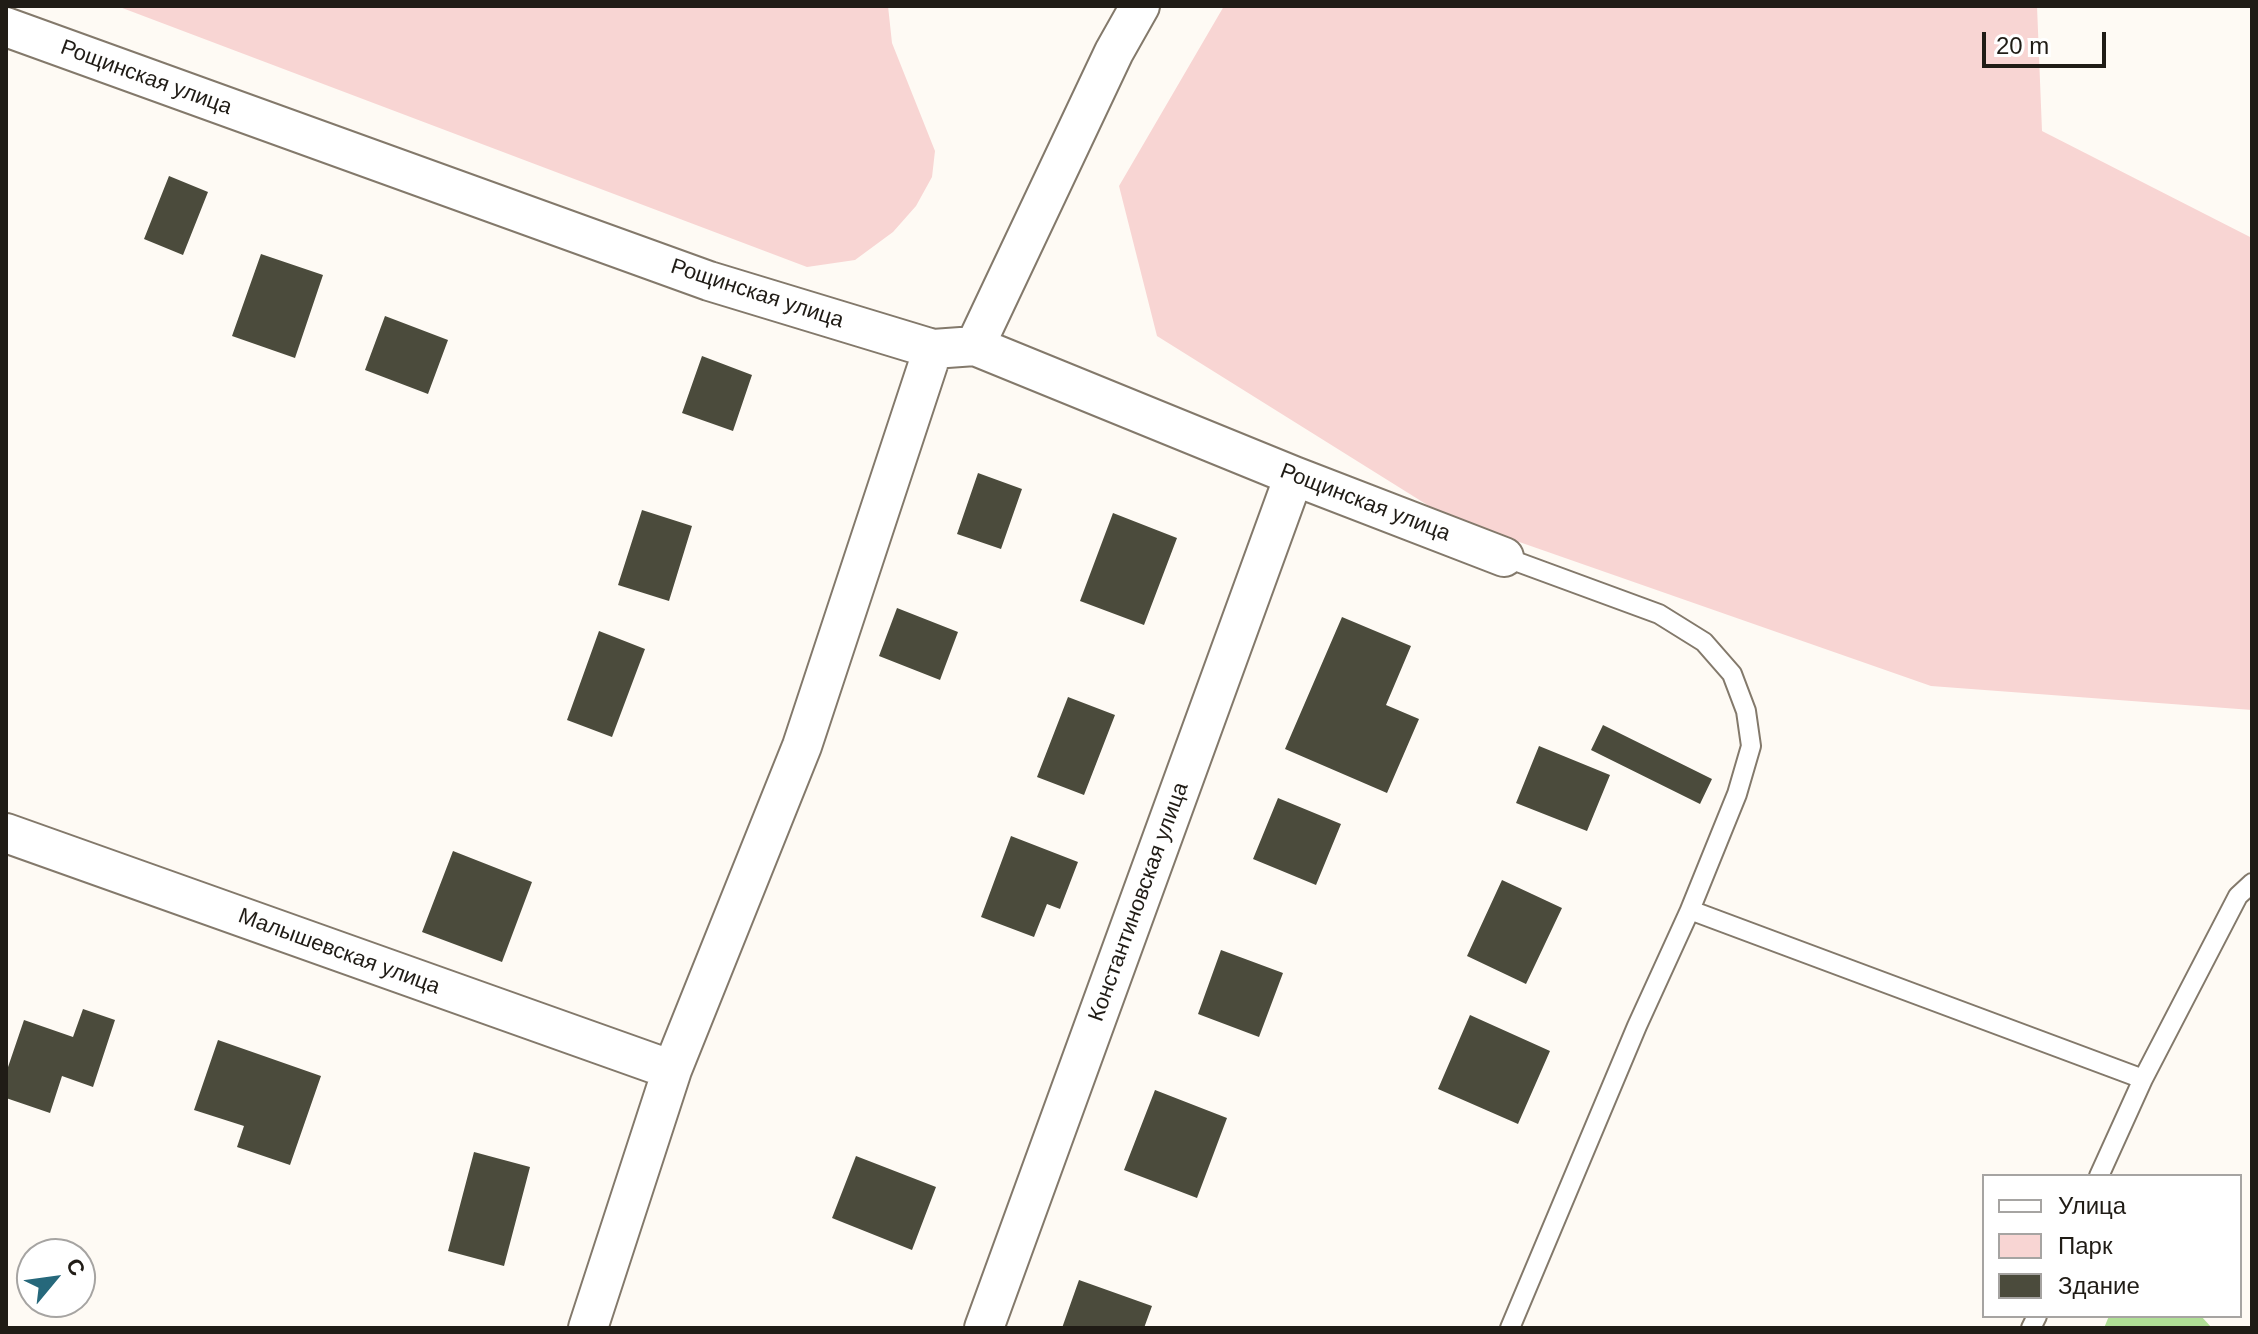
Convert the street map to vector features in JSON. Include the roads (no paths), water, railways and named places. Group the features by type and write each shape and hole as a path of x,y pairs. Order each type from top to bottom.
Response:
{"street":[{"path":"975,346 1114,52 1140,6"},
{"name":"Рощинская улица","path":"6,27 709,281 933,349 975,346 1294,476 1504,557"},
{"path":"588,1328 672,1070 802,746 933,349"},
{"name":"Константиновская улица","path":"984,1328 1294,476"},
{"name":"Малышевская улица","path":"6,833 672,1070"}],"lane":[{"path":"1504,557 1659,614 1704,642 1732,674 1746,711 1751,746 1737,794 1690,910 1637,1026 1510,1328"},
{"path":"2100,1174 2167,1028 2238,896 2252,883"},
{"path":"1690,910 2143,1079"}]}
